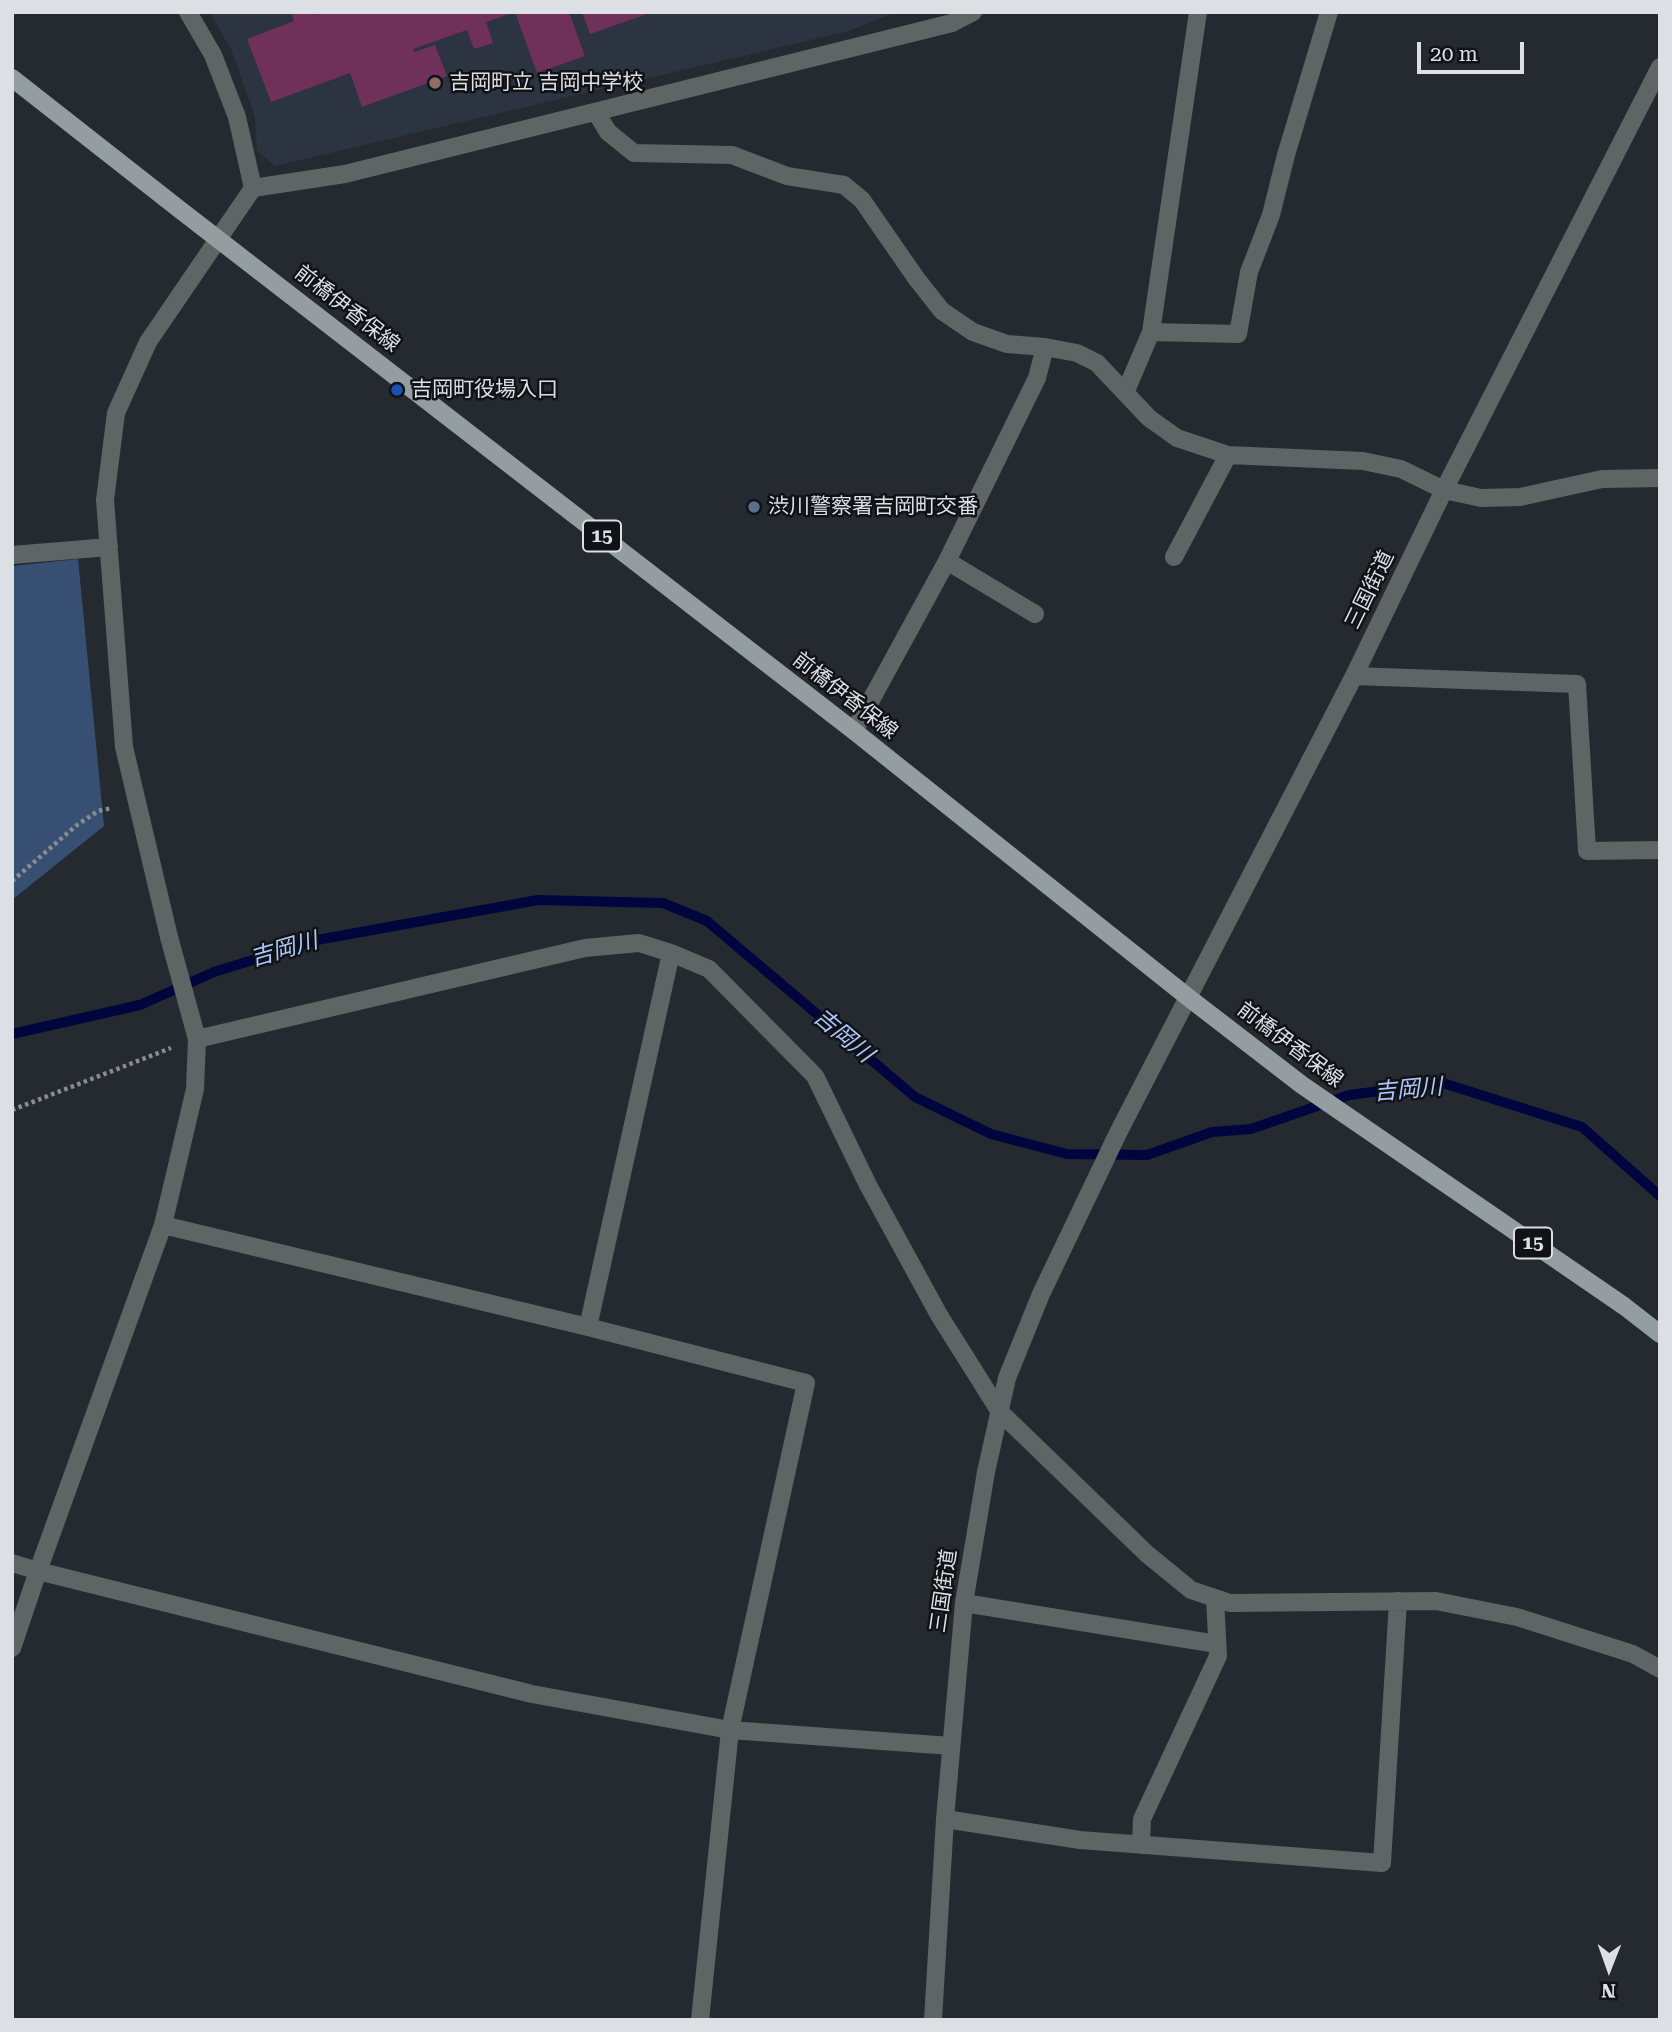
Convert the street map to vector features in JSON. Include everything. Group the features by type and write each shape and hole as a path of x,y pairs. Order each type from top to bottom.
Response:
{"main road":[{"name":"前橋伊香保線","path":"12,78 854,731 1302,1085 1624,1306 1660,1334"}],"street":[{"path":"188,12 214,55 237,117 253,188"},
{"path":"12,1648 163,1225 195,1089 197,1039 169,937 124,747 110,547 104,499 116,413 148,342 253,188 345,173 596,112 952,23 973,12"},
{"path":"1125,393 1151,332 1198,12"},
{"path":"1151,332 1238,334 1249,272 1271,215 1329,12"},
{"name":"三国街道","path":"933,2020 945,1819 964,1603 986,1472 1007,1378 1041,1294 1119,1131 1354,676 1444,490 1660,67"},
{"path":"596,112 608,132 635,153 732,155 787,176 844,185 862,200 942,311 973,332 1007,344 1077,353 1097,363 1149,418 1177,438 1228,455 1363,461 1401,469 1444,490 1481,498 1520,497 1602,479 1660,478"},
{"path":"854,731 947,561 1037,378 1045,347"},
{"path":"1174,557 1228,455"},
{"path":"12,555 110,547"},
{"path":"947,561 1035,614"},
{"path":"1354,676 1577,684 1587,851 1660,850"},
{"path":"197,1039 585,948 639,943 709,969 815,1076 868,1185 933,1303 1000,1412 1147,1554 1191,1590 1230,1603 1436,1601 1517,1617 1633,1654 1660,1668"},
{"path":"587,1328 671,953"},
{"path":"163,1225 806,1382 730,1730 700,2020"},
{"path":"12,1563 531,1694 730,1730 951,1746"},
{"path":"1141,1845 1142,1819 1218,1656 1214,1598"},
{"path":"945,1819 1080,1840 1382,1863 1398,1601"},
{"path":"964,1603 1217,1644"}],"path":[{"path":"12,881 77,825 98,811 112,808"},
{"path":"12,1110 197,1039"}],"shaded area":[{"name":"吉岡町立 吉岡中学校","path":"209,12 897,12 849,31 275,166 257,151 255,117 231,49"},
{"path":"78,559 104,826 12,900 12,566"}],"building":[{"path":"291,12 316,12 317,15 324,12 513,13 486,22 493,43 474,49 467,30 413,49 414,52 435,45 447,76 362,107 350,73 271,102 247,39 294,21"},
{"path":"515,12 569,12 585,56 537,73"},
{"path":"582,12 650,12 650,13 590,34"}],"waterway":[{"name":"吉岡川","path":"12,1034 140,1005 214,972 317,940 538,900 663,903 707,921 915,1097 991,1134 1067,1154 1147,1155 1212,1132 1251,1129 1349,1095 1443,1083 1582,1127 1660,1196"}],"place":[{"name":"吉岡町立 吉岡中学校","path":"435,83"},
{"name":"吉岡町役場入口","path":"397,390"},
{"name":"渋川警察署吉岡町交番","path":"754,507"}]}
